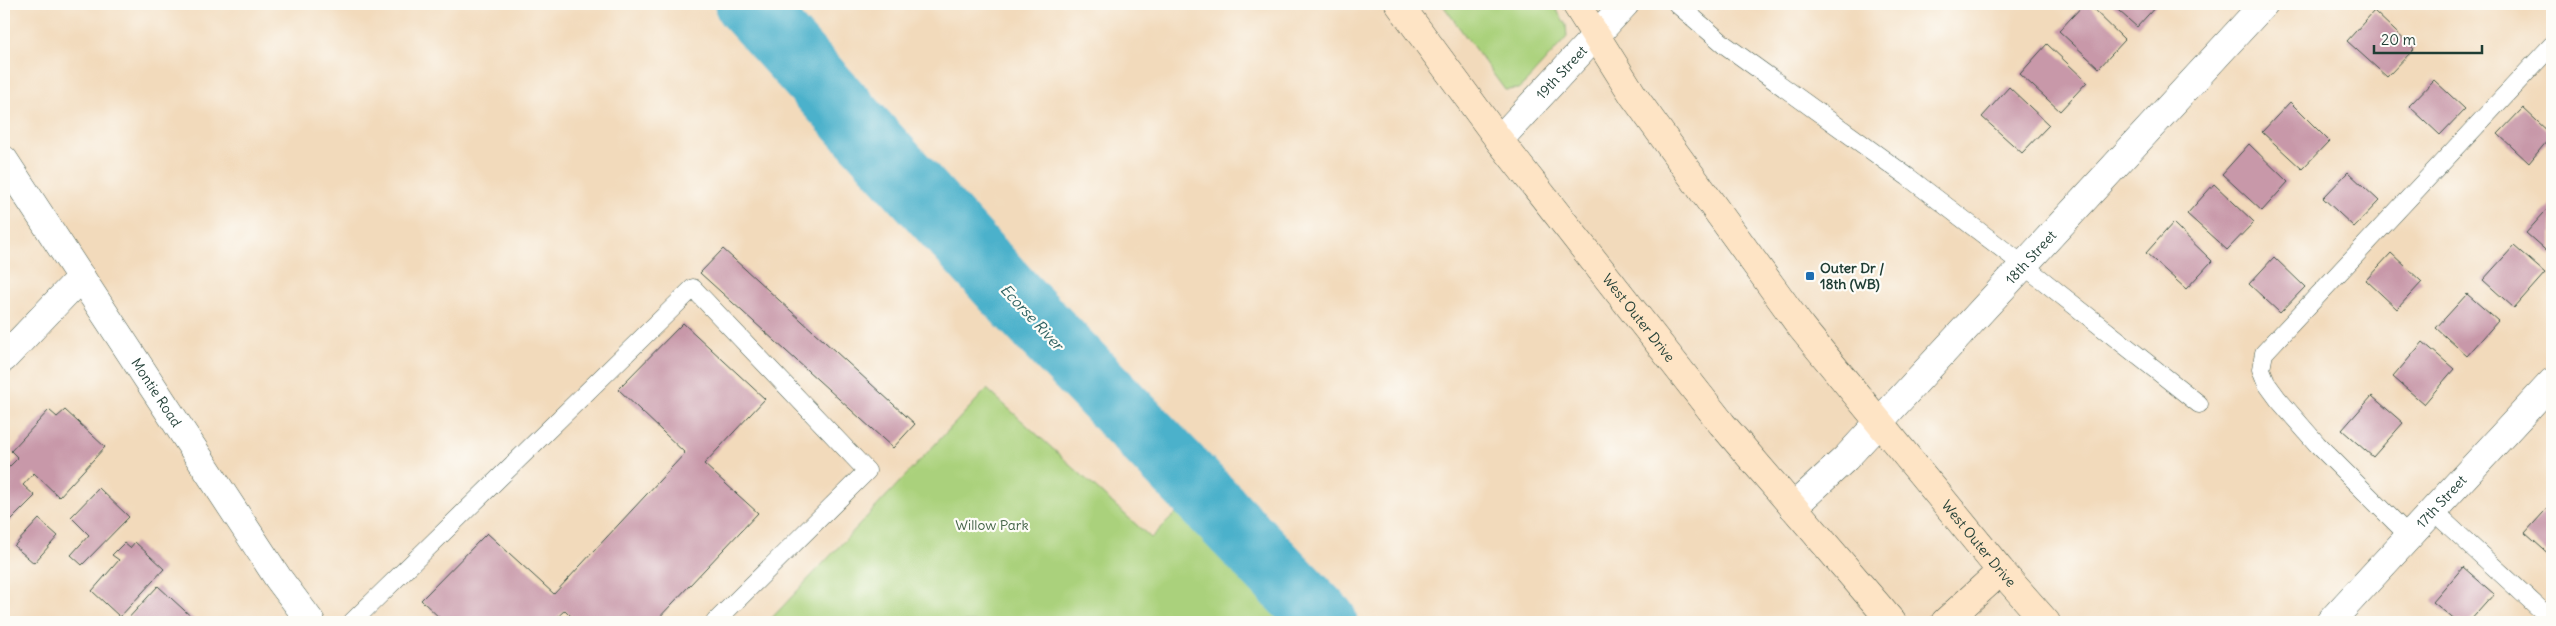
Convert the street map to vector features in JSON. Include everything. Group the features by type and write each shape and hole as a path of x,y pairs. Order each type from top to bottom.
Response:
{"main road":[{"name":"West Outer Drive","path":"1399,4 1499,140 1722,424 1892,622"},
{"name":"West Outer Drive","path":"1576,4 1634,95 1790,312 2001,571 2046,622"},
{"path":"1945,622 2001,571"}],"street":[{"name":"19th Street","path":"1499,140 1625,4"},
{"name":"18th Street","path":"1793,507 1846,458 2022,264 2264,4"},
{"name":"Montie Road","path":"4,160 278,578 311,622"},
{"path":"4,358 81,277"},
{"name":"17th Street","path":"2330,622 2552,382"}],"lane":[{"path":"1677,4 1725,45 1908,177 2022,264 2199,404"},
{"path":"2410,536 2317,444 2278,399 2267,384 2261,369 2264,353 2552,45"},
{"path":"352,622 692,288 868,471 715,622"},
{"path":"2434,511 2552,620"}],"green space":[{"path":"1442,4 1553,4 1566,25 1567,37 1518,89 1505,90"},
{"name":"Willow Park","path":"987,389 1151,538 1193,496 1326,622 768,622"}],"building":[{"path":"2084,4 2088,4 2125,40 2099,68 2059,31"},
{"path":"2111,4 2158,4 2137,27"},
{"path":"2374,11 2414,49 2387,77 2347,41"},
{"path":"2047,44 2087,82 2060,111 2020,74"},
{"path":"2434,80 2465,109 2440,135 2409,106"},
{"path":"2009,87 2049,125 2022,153 1982,117"},
{"path":"2290,102 2329,141 2302,169 2262,132"},
{"path":"2523,108 2552,135 2529,163 2498,134"},
{"path":"2249,144 2288,182 2262,211 2222,174"},
{"path":"2348,172 2379,201 2354,227 2323,198"},
{"path":"2214,184 2254,222 2227,250 2187,214"},
{"path":"2552,204 2552,256 2526,233"},
{"path":"2173,223 2212,261 2186,289 2146,253"},
{"path":"2514,246 2545,273 2514,308 2483,280"},
{"path":"723,249 915,424 893,448 700,273"},
{"path":"2391,253 2422,282 2397,309 2366,280"},
{"path":"2274,257 2305,287 2280,313 2249,284"},
{"path":"2467,294 2498,321 2467,356 2436,328"},
{"path":"683,323 765,399 704,464 758,513 655,622 577,622 565,610 552,622 444,622 421,600 487,533 554,594 685,453 618,389"},
{"path":"2423,342 2454,369 2424,404 2393,377"},
{"path":"2372,396 2403,423 2373,457 2342,430"},
{"path":"49,410 57,417 65,410 105,447 59,497 34,473 23,485 35,496 6,525 4,522 4,468 6,470 18,458 11,451"},
{"path":"99,488 129,517 82,565 71,555 89,535 71,517"},
{"path":"2552,503 2552,557 2525,533"},
{"path":"39,519 58,536 34,563 14,546"},
{"path":"135,542 164,569 120,617 92,591 119,560 112,555 124,543 130,548"},
{"path":"2463,567 2494,594 2469,622 2457,622 2433,602"},
{"path":"158,586 197,622 125,622"}],"waterway":[{"name":"Ecorse River","path":"747,4 1013,297 1325,622"}],"place":[{"name":"Outer Dr / 18th (WB)","path":"1810,276"}]}
